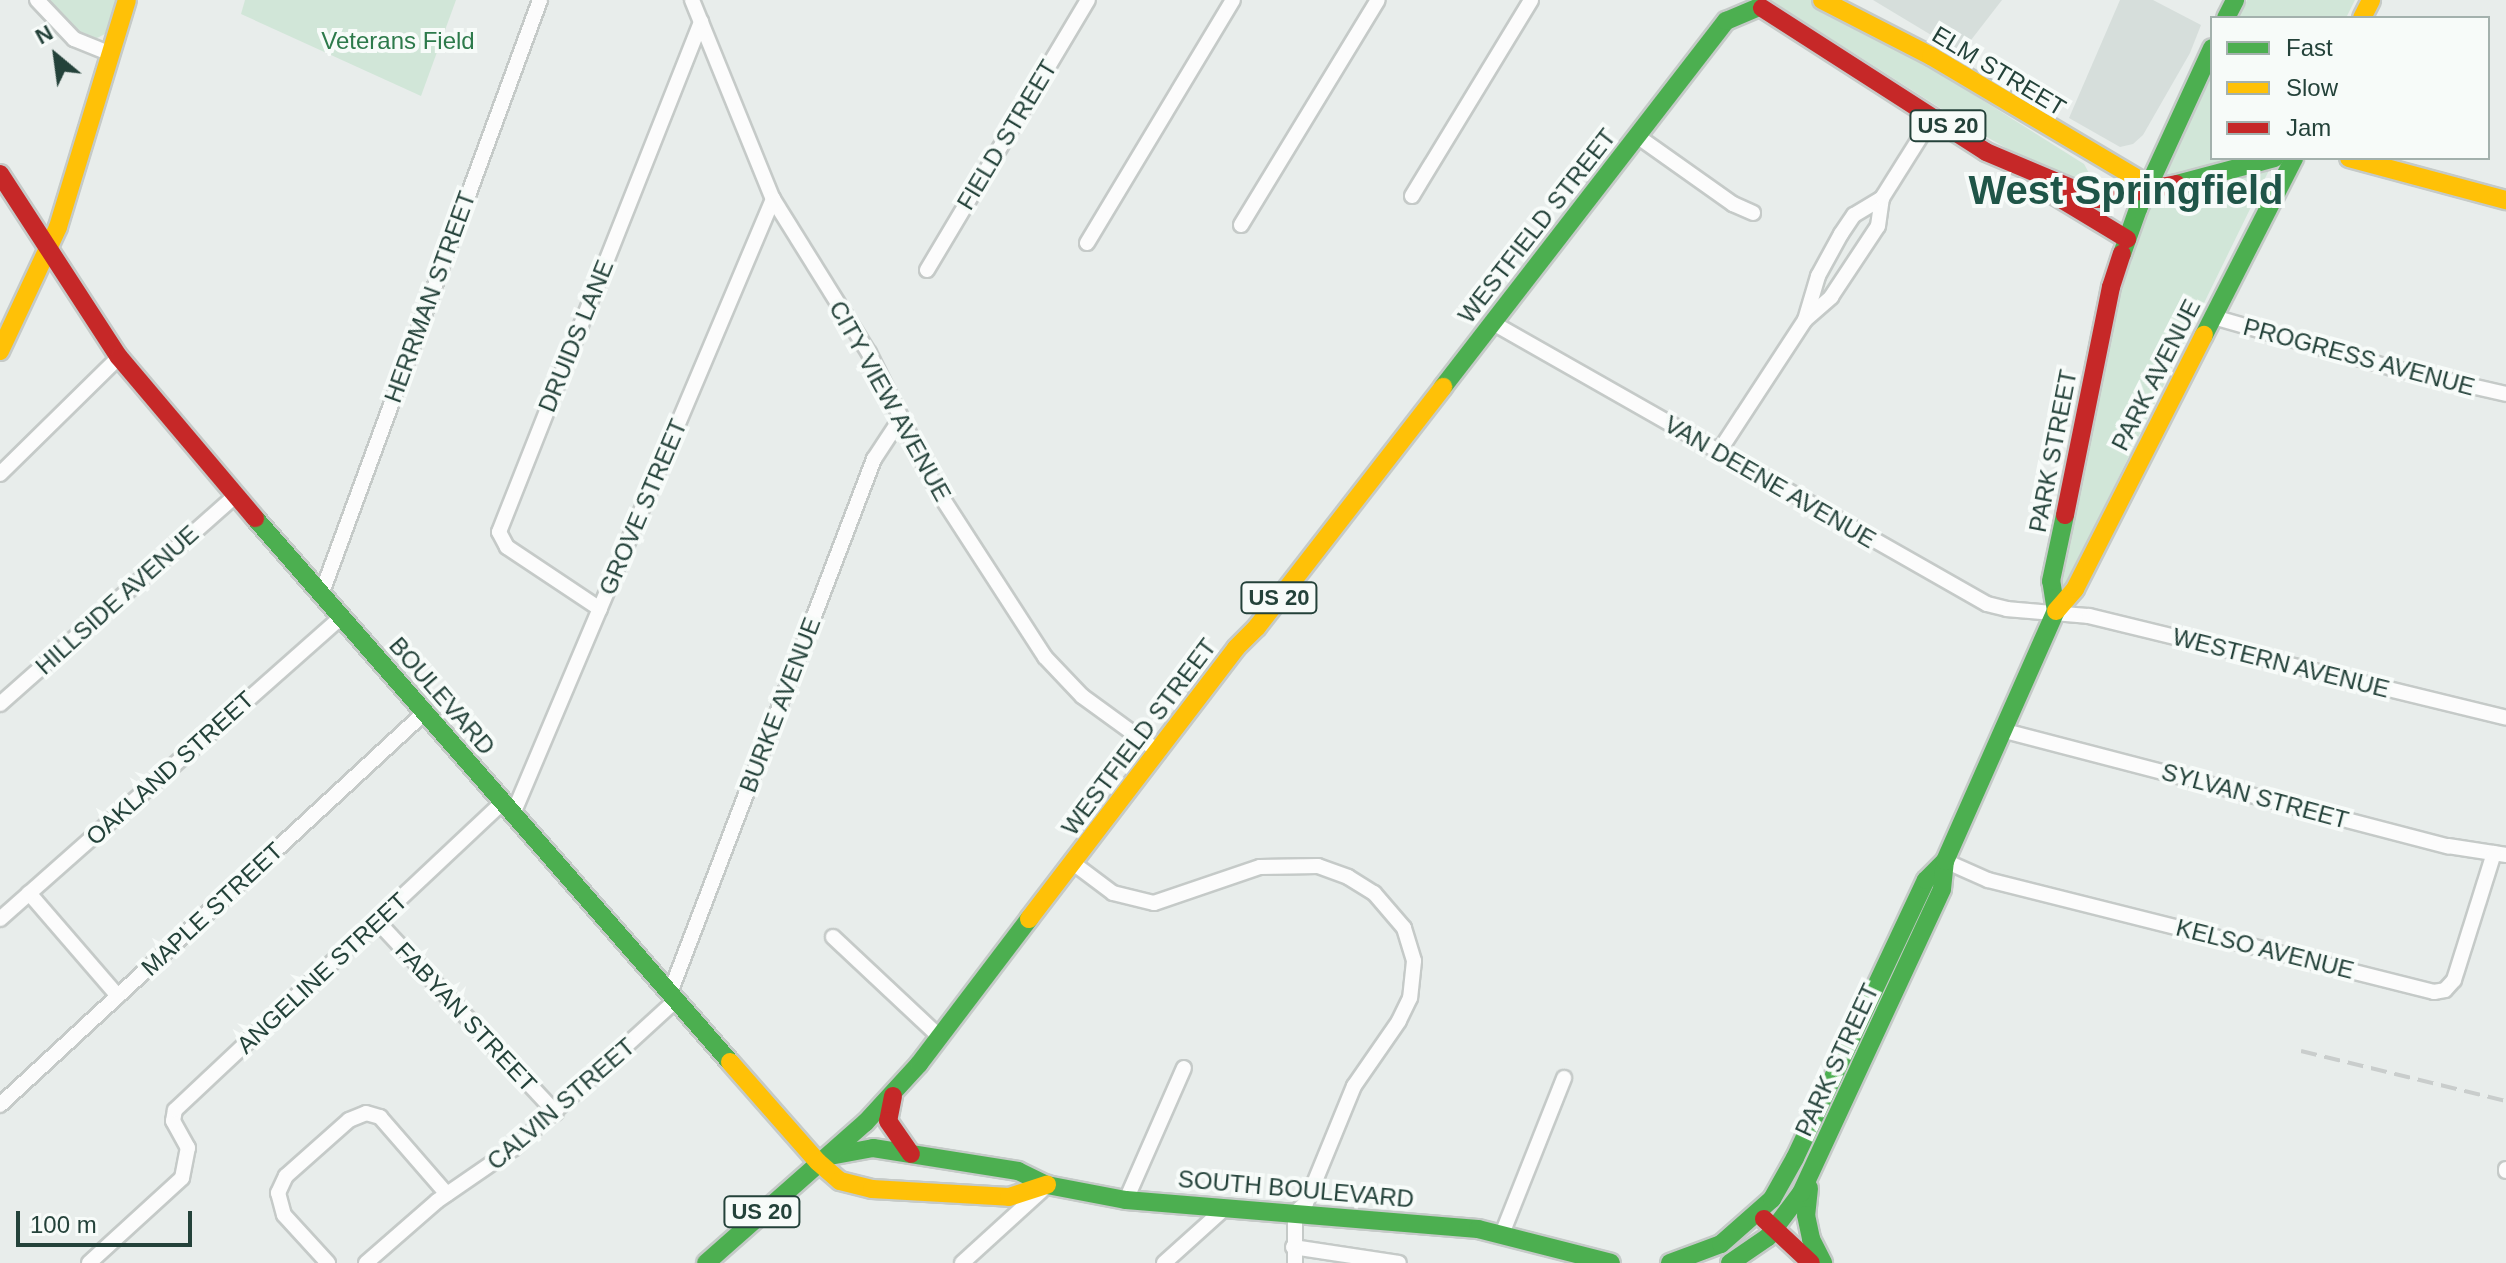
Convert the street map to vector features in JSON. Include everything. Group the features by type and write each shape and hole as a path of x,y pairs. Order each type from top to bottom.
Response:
{"main road":[{"path":"0,351 49,246 127,0"},
{"name":"WESTFIELD STREET","path":"1726,21 1732,0"},
{"name":"WESTFIELD STREET","path":"706,1263 893,1094 940,1037 1236,648 1257,627 1726,21 1753,5 1781,0"},
{"name":"ELM STREET","path":"1822,0 1931,56 2103,161 2150,186"},
{"name":"US 20","path":"1753,5 1986,152 2097,199 2150,186 2179,184 2268,160"},
{"name":"PARK STREET","path":"1776,1228 1801,1193 1818,1159 1942,889 1945,861 2056,611 2051,581 2104,317 2127,239 2210,52"},
{"path":"1986,152 2127,239"},
{"name":"PARK AVENUE","path":"2056,611 2075,589 2293,160"},
{"path":"2356,160 2506,200"},
{"path":"2083,194 2103,161"},
{"name":"BOULEVARD","path":"0,174 119,357 235,496 818,1162"},
{"name":"PARK STREET","path":"1758,1214 1772,1199 1795,1158 1926,880 1945,861"},
{"path":"893,1094 887,1114 889,1125 911,1154"},
{"name":"SOUTH BOULEVARD","path":"1047,1185 1009,1197 872,1189 840,1181 818,1162 853,1149 911,1154 1018,1171 1047,1185 1126,1200 1502,1234 1611,1263"},
{"path":"1818,1159 1807,1192 1806,1215 1811,1239 1823,1263"},
{"path":"1670,1263 1713,1248 1758,1214 1811,1263"},
{"path":"1730,1263 1776,1228"},
{"name":"SOUTH BOULEVARD","path":"1540,1245 1579,1263"}],"street":[{"path":"37,0 74,39 111,54"},
{"name":"HERRMAN STREET","path":"321,595 540,0"},
{"name":"CITY VIEW AVENUE","path":"692,0 773,199 869,353 899,421 937,490 1045,657 1082,696 1159,752"},
{"name":"FIELD STREET","path":"927,270 1088,0"},
{"path":"1087,243 1233,0"},
{"path":"1241,225 1378,0"},
{"path":"1412,196 1531,0"},
{"name":"DRUIDS LANE","path":"600,609 507,547 499,532 701,22"},
{"path":"1718,453 1805,320 1831,297 1878,226 1882,198 1933,117"},
{"path":"1637,136 1733,204 1753,213"},
{"path":"1805,320 1818,276 1841,234 1854,215 1882,198"},
{"name":"GROVE STREET","path":"508,808 600,609 773,199"},
{"name":"PROGRESS AVENUE","path":"2213,317 2388,367 2506,394"},
{"name":"VAN DEENE AVENUE","path":"1493,323 1987,604 2008,610 2056,611"},
{"path":"0,474 119,357"},
{"name":"BURKE AVENUE","path":"673,996 874,459 899,421"},
{"name":"HILLSIDE AVENUE","path":"0,704 235,496"},
{"name":"WESTERN AVENUE","path":"2056,611 2506,718"},
{"name":"OAKLAND STREET","path":"0,919 341,617"},
{"name":"MAPLE STREET","path":"0,1105 424,713"},
{"name":"SYLVAN STREET","path":"2005,731 2439,844 2500,854"},
{"name":"ANGELINE STREET","path":"89,1263 178,1182 187,1166 187,1142 173,1121 173,1112 377,921 508,808"},
{"name":"KELSO AVENUE","path":"1945,861 1988,880 2434,992 2445,990 2454,980 2500,854"},
{"path":"1073,863 1113,893 1154,903 1260,867 1318,866 1367,888 1399,920 1414,961 1408,1004 1354,1086 1306,1203 1295,1213 1295,1263"},
{"path":"29,893 118,996"},
{"name":"FABYAN STREET","path":"377,921 556,1113"},
{"path":"833,937 940,1037"},
{"name":"CALVIN STREET","path":"366,1263 447,1194 500,1160 556,1113 673,996"},
{"path":"1126,1200 1184,1068"},
{"path":"1502,1234 1564,1078"},
{"path":"328,1263 284,1215 278,1193 286,1176 352,1118 366,1113 380,1117 447,1194"},
{"path":"962,1263 1047,1185"},
{"path":"1164,1263 1225,1208"},
{"path":"1293,1247 1399,1263"}],"shaded area":[{"path":"1873,0 2002,0 1961,53"},
{"path":"2120,0 2153,0 2201,25 2190,53 2143,135 2133,144 2120,147 2069,118"}],"green space":[{"path":"43,0 116,0 105,34 93,40 81,38"},
{"name":"Veterans Field","path":"245,0 456,0 421,96 241,14"},
{"path":"1770,0 1823,0 2084,164 2089,173 2085,182 2079,183 2022,157 1978,132"},
{"path":"2247,0 2355,0 2347,16 2239,16"},
{"path":"2210,77 2210,160 2274,160 2066,585 2059,583 2115,307 2146,213"}],"railway":[{"path":"2301,1051 2506,1101"}],"traffic: fast":[{"path":"2227,16 2235,0"},
{"path":"1443,387 1726,21 1757,8"},
{"path":"2122,254 2138,209 2210,52"},
{"path":"2177,184 2267,160"},
{"path":"2204,335 2293,160"},
{"path":"1730,1263 1768,1237 1801,1193 1942,889 1945,861 2056,611 2051,581 2065,515"},
{"path":"255,518 730,1062"},
{"path":"1670,1263 1721,1244 1772,1199 1795,1158 1926,880 1945,861"},
{"path":"706,1263 865,1123 919,1064 1029,919"},
{"path":"830,1156 873,1148 1018,1171 1047,1185 1126,1200 1478,1229 1611,1263"},
{"path":"1809,1188 1806,1215 1811,1239 1823,1263"}],"traffic: slow":[{"path":"0,351 58,227 127,0"},
{"path":"1822,0 1931,56 2150,186"},
{"path":"2363,16 2371,0"},
{"path":"2356,160 2506,200"},
{"path":"2056,611 2075,589 2204,335"},
{"path":"1029,919 1236,648 1257,627 1443,387"},
{"path":"730,1062 818,1162"},
{"path":"818,1162 840,1181 872,1189 1009,1197 1047,1185"}],"traffic: jam":[{"path":"1762,8 1986,152 2097,199 2177,184"},
{"path":"0,174 119,357 255,518"},
{"path":"2051,193 2127,239"},
{"path":"2065,515 2111,287 2122,254"},
{"path":"893,1096 888,1121 911,1154"},
{"path":"1764,1219 1811,1263"}],"district":[{"name":"West Springfield","path":"2126,190"}]}
